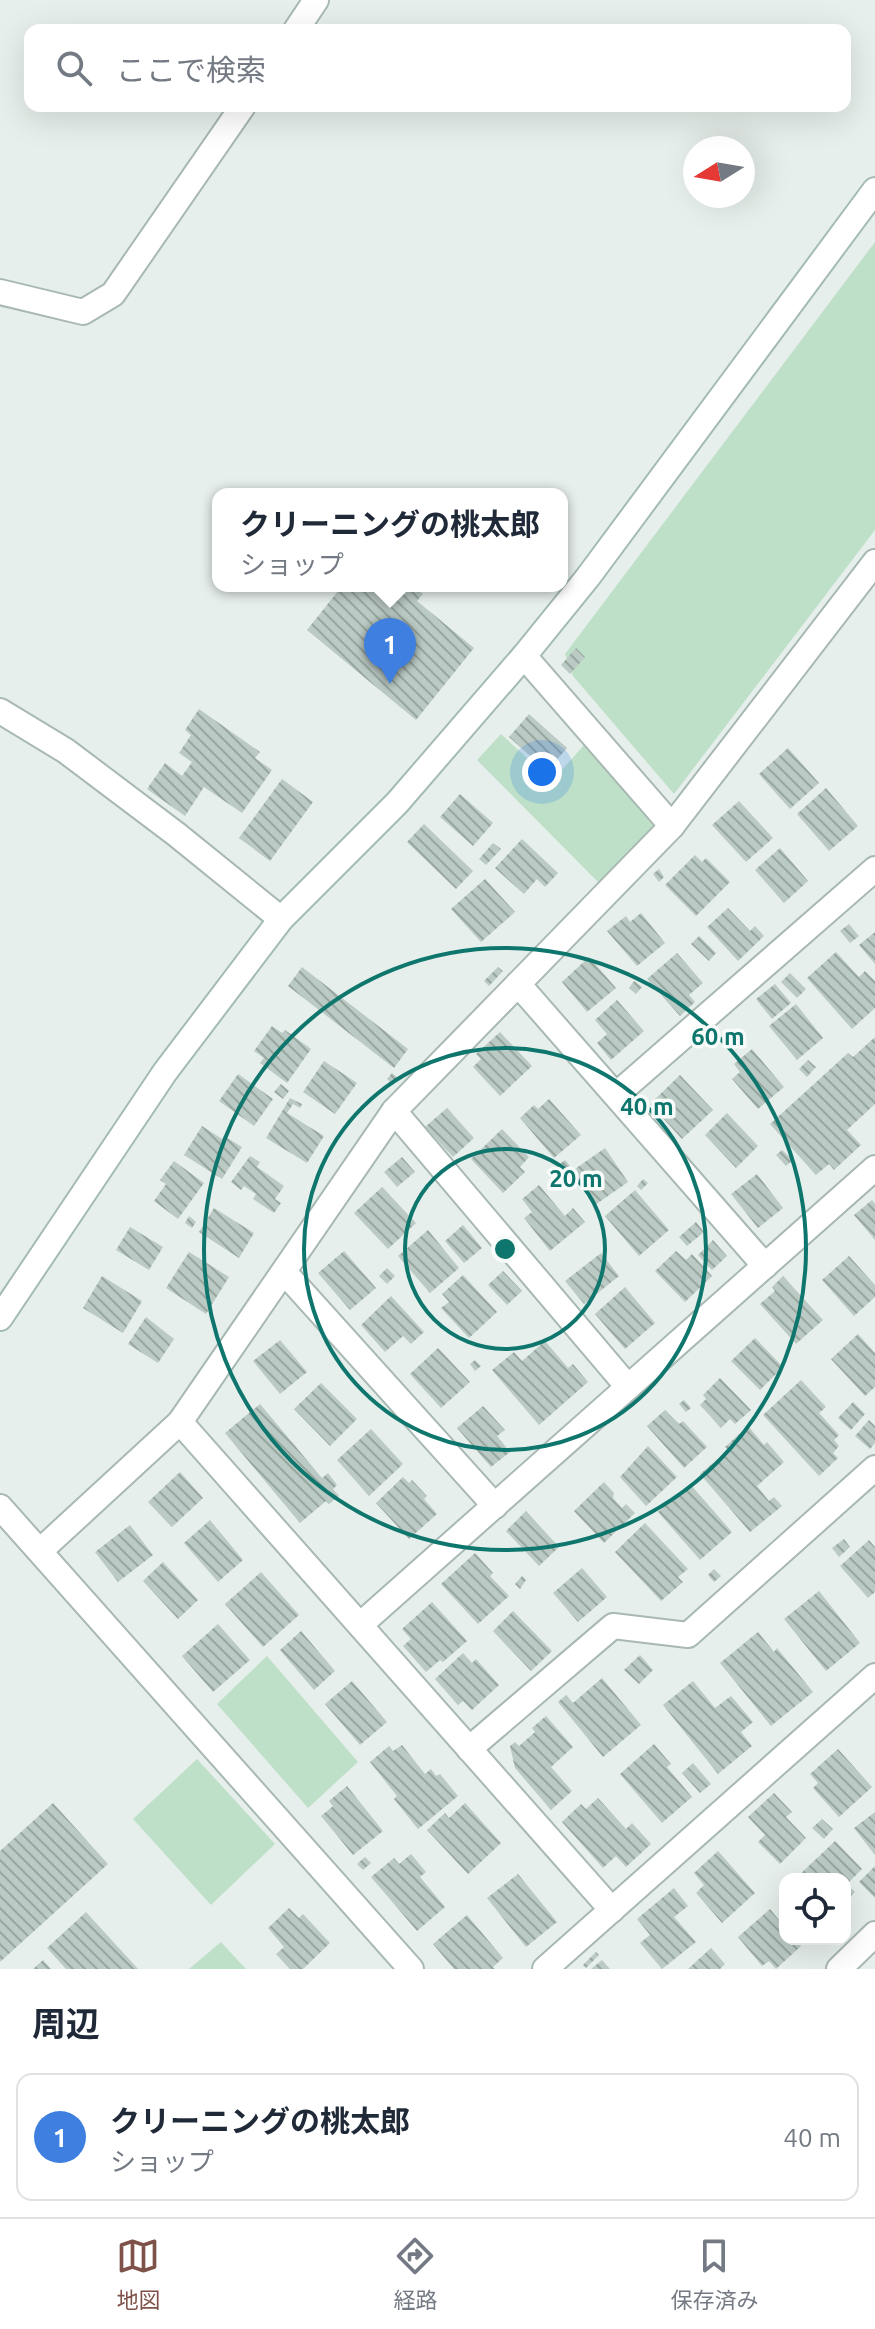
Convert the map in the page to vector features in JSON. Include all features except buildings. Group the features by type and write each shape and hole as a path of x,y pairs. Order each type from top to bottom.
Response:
{"street":[{"path":"300,24 316,0"},
{"path":"0,292 83,312 113,294 239,112"},
{"path":"0,1318 165,1072 281,919 397,803 524,656 588,577 875,190"},
{"path":"40,1551 180,1422 394,1111 672,826 875,562"},
{"path":"524,656 672,826"},
{"path":"0,711 66,751 281,919"},
{"path":"616,1095 875,869"},
{"path":"518,984 765,1266"},
{"path":"394,1111 628,1387"},
{"path":"360,1625 875,1168"},
{"path":"285,1273 495,1506"},
{"path":"180,1422 612,1910"},
{"path":"469,1749 613,1626 688,1635 873,1474"},
{"path":"0,1507 411,1969"},
{"path":"545,1969 875,1676"},
{"path":"839,1969 875,1934"}],"green space":[{"path":"875,242 875,530 674,794 573,676 565,654"},
{"path":"501,734 552,781 585,744 654,827 599,883 477,760"},
{"path":"267,1656 358,1762 308,1808 217,1704"},
{"path":"197,1759 275,1844 211,1905 133,1819"},
{"path":"221,1942 246,1969 189,1969"}],"place":[{"name":"クリーニングの桃太郎","path":"390,684"}]}
